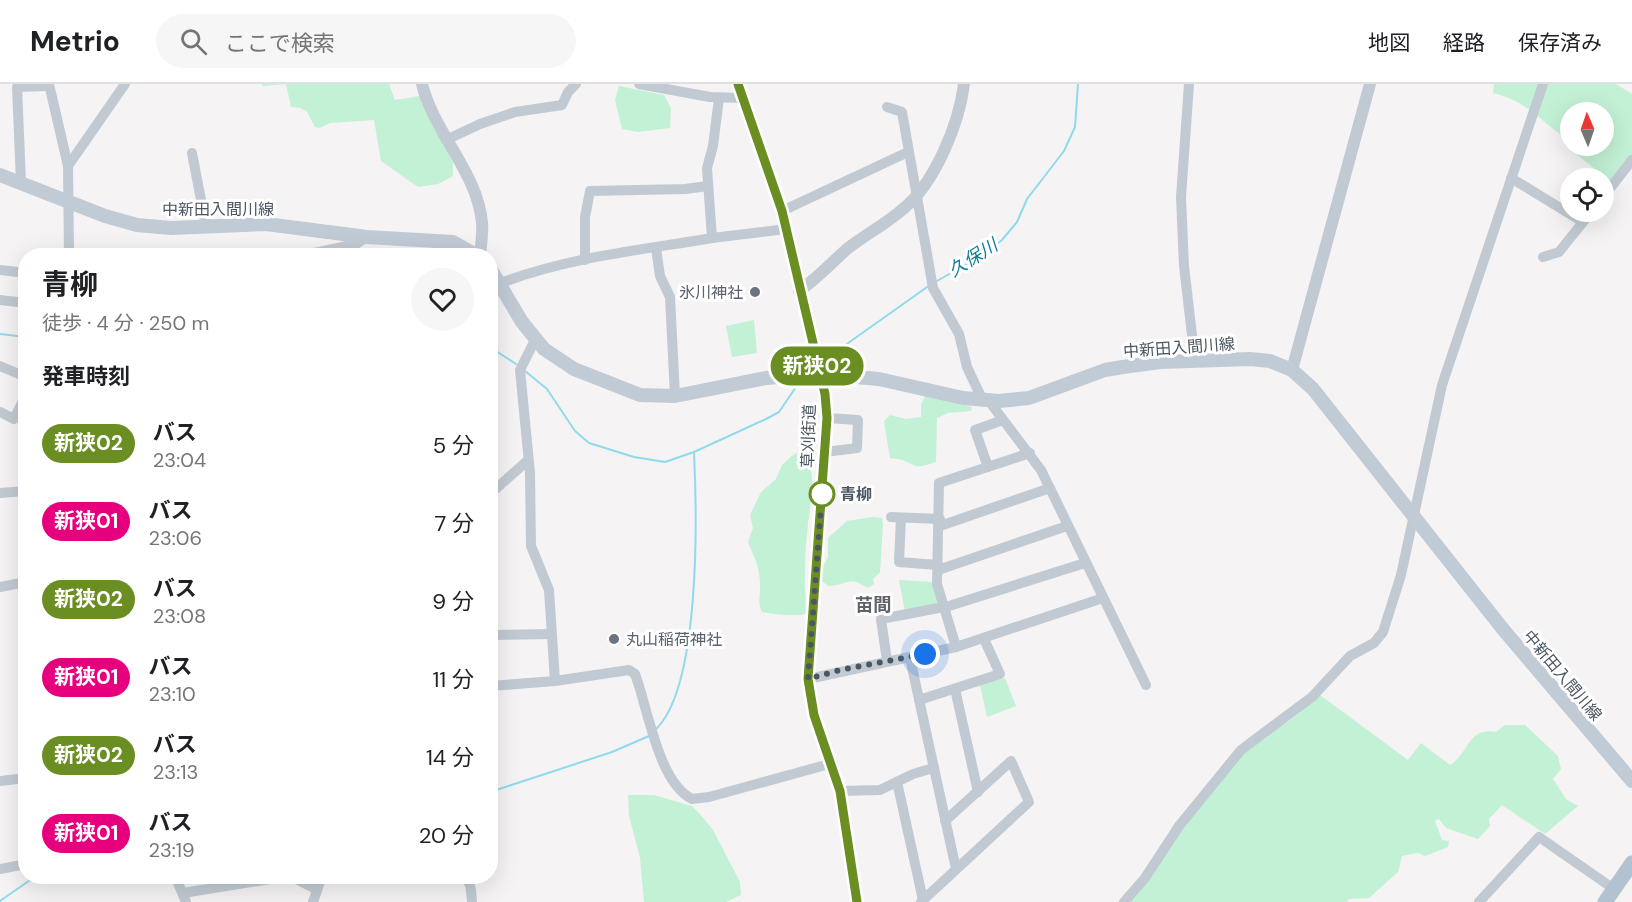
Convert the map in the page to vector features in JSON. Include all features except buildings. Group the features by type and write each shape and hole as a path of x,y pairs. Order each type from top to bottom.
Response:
{"main road":[{"name":"中新田入間川線","path":"0,175 105,216 137,225 171,228 266,224 367,237 453,242 465,248"},
{"name":"中新田入間川線","path":"498,279 515,312 535,340 574,369 617,388 640,395 675,396 766,378 819,374 879,379 986,401 1029,398 1114,369 1195,361 1261,360 1292,370 1313,388 1502,628 1632,781"},
{"path":"1605,902 1632,863"}],"street":[{"path":"68,166 125,84"},
{"path":"422,84 430,110 478,201 483,225 479,248"},
{"path":"446,140 480,124 515,112 562,105 568,92 576,84"},
{"path":"639,84 719,98 742,98"},
{"name":"草刈街道","path":"738,84 782,211 825,394 827,418 825,453 808,679 814,715 833,763 840,791 857,902"},
{"path":"799,291 817,279 850,247 904,209 916,196 952,133 960,112 964,84"},
{"path":"1189,84 1180,197 1184,266 1195,361"},
{"path":"1292,370 1370,84"},
{"path":"1124,902 1145,878 1179,826 1241,750 1312,697 1350,656 1374,643 1383,632 1401,575 1442,385 1543,84"},
{"path":"21,182 17,87 49,85 68,166 66,200 69,248"},
{"path":"712,238 706,168 713,146 719,98"},
{"path":"887,107 902,112 932,283 959,334 967,367 986,401 1029,453 1050,488 1146,686"},
{"path":"782,211 908,152"},
{"path":"192,153 206,226"},
{"path":"1614,183 1632,160"},
{"path":"1511,178 1560,208"},
{"path":"585,260 585,217 590,191 685,189 708,186"},
{"path":"1544,257 1559,252 1583,222"},
{"path":"501,283 529,272 585,260 712,238 786,229"},
{"path":"337,248 356,244 367,237"},
{"path":"656,248 660,276 670,297 675,396"},
{"path":"0,270 18,272"},
{"path":"0,300 18,302"},
{"path":"535,340 521,363 520,370 527,461 530,473 531,546 549,590 555,681"},
{"path":"0,366 18,374"},
{"path":"0,412 14,419 18,411"},
{"path":"825,453 857,448 858,420 827,418"},
{"path":"987,467 975,430 1003,420"},
{"path":"956,646 937,584 939,483 1029,453"},
{"path":"498,487 527,461"},
{"path":"1050,488 940,522 896,518 899,562 938,568 1067,526"},
{"path":"0,493 18,492"},
{"path":"887,661 881,619 944,607 1085,563"},
{"path":"0,587 18,584"},
{"path":"808,679 910,658 984,639 1103,598"},
{"path":"498,635 551,634"},
{"path":"919,700 1000,674 984,639"},
{"path":"910,658 956,869"},
{"path":"498,685 555,681 629,670 635,674 652,732 677,788 692,799 709,797 833,763"},
{"path":"955,689 978,792"},
{"path":"922,901 1029,802 1011,761 945,821"},
{"path":"840,791 870,791 933,768"},
{"path":"0,781 18,779"},
{"path":"897,782 922,901"},
{"path":"1479,902 1539,837 1614,889"},
{"path":"0,869 18,866"},
{"path":"178,884 184,898 213,888 234,884"},
{"path":"212,884 213,888"},
{"path":"306,884 316,889"},
{"path":"313,902 318,884"},
{"path":"470,884 472,902"}],"green space":[{"path":"262,84 286,84 263,86"},
{"path":"286,84 389,84 395,100 420,96 453,163 453,176 438,184 418,187 381,161 374,120 330,123 320,128 315,127 307,112 301,108 291,107"},
{"path":"1494,84 1616,84 1632,94 1632,156 1614,178 1614,168 1594,168 1579,156 1614,156 1614,102 1560,102 1560,134 1526,107 1493,93"},
{"path":"619,86 664,95 671,108 670,128 638,132 622,129 615,100"},
{"path":"754,320 757,353 732,357 726,326"},
{"path":"926,395 972,407 971,411 948,413 937,418 936,462 918,466 890,458 884,421 890,415 906,419 921,417 921,404"},
{"path":"798,453 803,462 810,464 812,482 805,552 805,614 762,612 759,601 759,572 748,542 753,528 750,515 761,492 776,479 782,465"},
{"path":"882,518 883,524 880,572 873,579 874,584 868,588 852,581 828,586 821,580 821,570 828,557 828,538 847,521"},
{"path":"899,580 934,582 939,603 905,612"},
{"path":"1005,678 1016,706 987,717 980,685"},
{"path":"1320,695 1408,760 1421,743 1450,765 1457,760 1479,733 1496,732 1505,725 1525,725 1558,756 1561,769 1553,779 1566,799 1578,806 1545,834 1502,805 1489,819 1490,826 1478,839 1446,828 1439,819 1435,821 1442,840 1449,841 1448,847 1425,856 1418,853 1402,856 1398,872 1369,898 1349,899 1347,902 1130,902 1181,828 1252,743 1289,721"},
{"path":"628,795 654,795 692,806 713,830 740,882 741,895 726,902 644,902 640,858 629,816"}],"waterway":[{"name":"久保川","path":"935,282 985,254 1002,240 1017,222 1027,199 1064,151 1075,127 1078,84"},
{"name":"久保川","path":"827,358 930,285"},
{"name":"久保川","path":"0,334 18,336"},
{"name":"久保川","path":"498,352 516,364"},
{"name":"久保川","path":"525,371 547,389 575,431 589,443 634,457 665,462 694,452 779,412 798,384"},
{"path":"655,730 670,709 681,678 688,640 695,556 694,452"},
{"path":"498,789 612,752 649,736"},
{"path":"0,901 24,884"}],"bus line":[{"name":"新狭02","path":"738,84 747,117 782,211 825,394 827,418 808,679 810,702 833,763 840,791 857,902"}],"place":[{"name":"氷川神社","path":"755,292"},
{"name":"青柳","path":"822,494"},
{"name":"丸山稲荷神社","path":"614,639"}],"district":[{"name":"苗間","path":"873,605"}],"route":[{"path":"822,494 808,679 840,670 925,654"}]}
